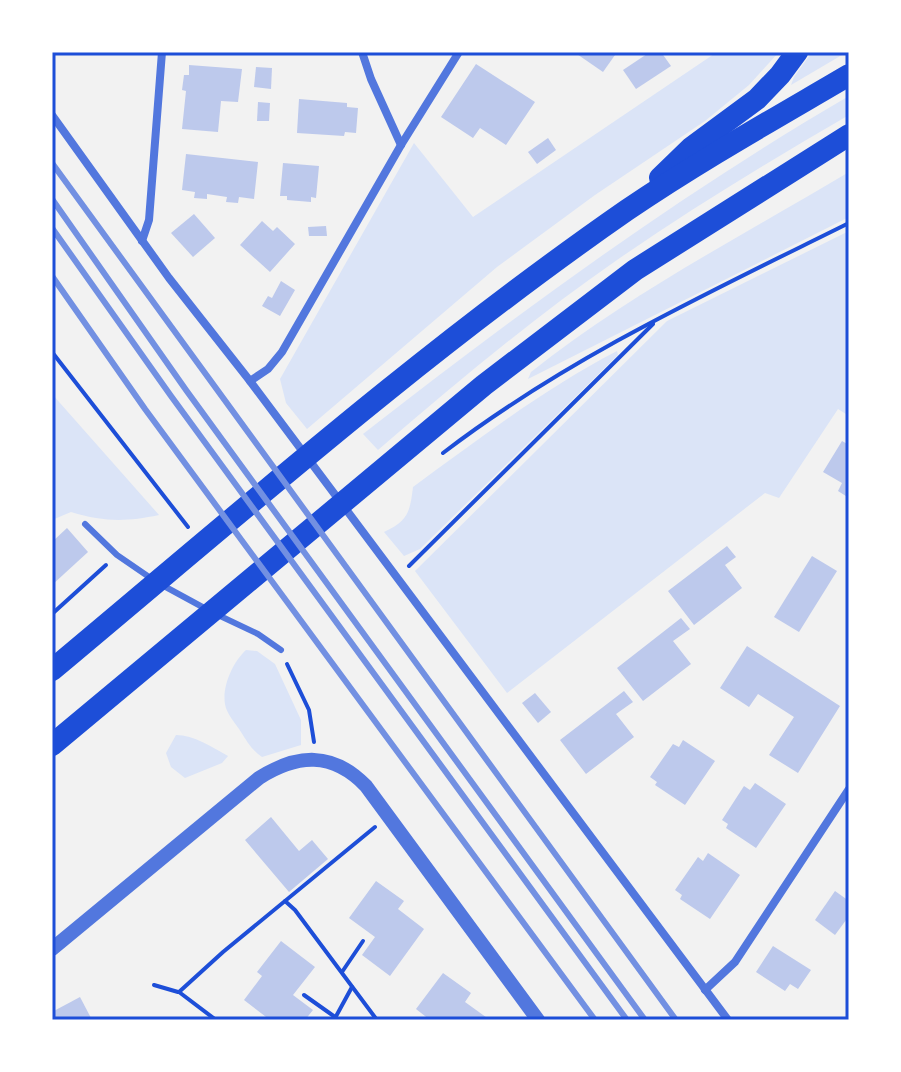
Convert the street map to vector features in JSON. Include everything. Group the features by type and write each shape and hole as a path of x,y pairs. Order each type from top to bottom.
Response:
{"highway":[{"path":"628,210 692,147 757,99 797,52"},
{"path":"52,670 347,424 521,287 628,210 760,126 849,75"},
{"path":"52,745 484,385 635,270 849,135"}],"street":[{"path":"142,241 149,220 162,52"},
{"path":"362,52 401,145"},
{"path":"250,381 268,369 282,352 401,145 459,52"},
{"path":"52,115 219,345 250,381 728,1020"},
{"path":"52,949 259,778 283,764 315,760 338,765 366,786 538,1020"},
{"path":"705,990 735,962 849,789"}],"lane":[{"path":"85,524 117,555 189,601 258,634 281,650"}],"path":[{"path":"433,460 563,371 656,320 849,223"},
{"path":"395,577 434,542 656,320"},
{"path":"52,614 117,555"},
{"path":"179,992 377,825"},
{"path":"285,901 295,910 377,1020"},
{"path":"342,972 363,941"},
{"path":"218,946 223,952"},
{"path":"154,985 179,992 216,1020"},
{"path":"304,995 335,1019 352,987"}],"shaded area":[{"path":"717,52 779,52 749,85 705,121 595,195 497,267 307,429 286,403 280,379 414,143 473,217"},
{"path":"812,52 847,52 791,85 794,77"},
{"path":"849,96 849,115 703,203 586,282 495,352 378,450 363,434 600,257 722,174"},
{"path":"849,172 849,217 528,379 531,372 568,344 646,291"},
{"path":"849,231 849,416 838,409 779,498 765,493 507,693 415,571 667,321"},
{"path":"617,351 618,355 420,549 404,556 384,532 403,520 411,503 413,487 538,398"},
{"path":"52,394 159,515 115,520 71,512 52,520"},
{"path":"246,650 257,651 275,664 301,720 301,745 262,757 250,746 229,715 225,697 227,682"},
{"path":"176,735 196,739 228,756 222,763 185,778 171,767 166,753"}],"building":[{"path":"574,52 612,52 615,55 603,72"},
{"path":"650,52 661,52 671,66 636,89 623,70"},
{"path":"476,64 535,102 506,145 480,128 473,138 441,117"},
{"path":"189,65 242,69 238,102 221,101 218,132 182,129 186,91 182,90 184,75 189,75"},
{"path":"256,67 272,68 271,89 254,87"},
{"path":"299,99 347,103 347,107 358,108 356,133 345,132 344,136 297,133"},
{"path":"258,102 270,103 269,121 257,121"},
{"path":"548,138 556,150 537,164 528,152"},
{"path":"186,154 258,162 254,199 239,197 238,203 226,202 227,197 207,194 207,199 194,198 195,192 182,190"},
{"path":"283,163 319,166 316,198 311,197 311,202 287,200 287,196 280,196"},
{"path":"194,214 215,238 193,257 171,233"},
{"path":"262,221 273,231 277,227 295,244 270,272 240,245"},
{"path":"326,226 327,236 309,236 308,227"},
{"path":"281,281 295,290 280,316 262,306 268,296 272,298"},
{"path":"842,441 849,445 849,498 838,491 842,483 823,472"},
{"path":"67,528 88,552 52,585 52,542"},
{"path":"727,546 736,557 725,565 742,588 694,625 668,591"},
{"path":"812,556 837,571 799,632 774,617"},
{"path":"681,618 690,629 673,641 691,664 643,701 617,668"},
{"path":"747,646 840,706 798,773 769,755 794,717 758,694 749,707 720,688"},
{"path":"624,691 633,702 616,714 634,737 586,774 560,740"},
{"path":"535,693 551,712 538,723 522,703"},
{"path":"683,740 715,761 685,805 655,785 657,782 650,777 673,744 679,747"},
{"path":"755,783 786,804 756,848 726,828 728,824 722,820 744,786 750,790"},
{"path":"271,817 299,851 312,840 328,859 289,892 245,840"},
{"path":"708,853 740,875 710,919 680,899 682,895 675,890 698,857 703,861"},
{"path":"376,881 404,901 398,909 424,929 390,976 362,955 375,937 349,918"},
{"path":"835,891 849,901 849,916 835,935 815,920"},
{"path":"281,941 315,967 293,995 313,1010 305,1020 270,1020 244,1000 262,976 257,972"},
{"path":"773,946 811,970 798,989 790,984 785,991 756,972"},
{"path":"443,973 471,993 465,1002 490,1020 430,1020 416,1009"},
{"path":"80,997 91,1018 52,1020 52,1012"}],"railway":[{"path":"52,163 676,1020"},
{"path":"52,199 186,390 645,1020"},
{"path":"52,228 171,396 627,1020"},
{"path":"52,276 145,409 595,1020"}]}
